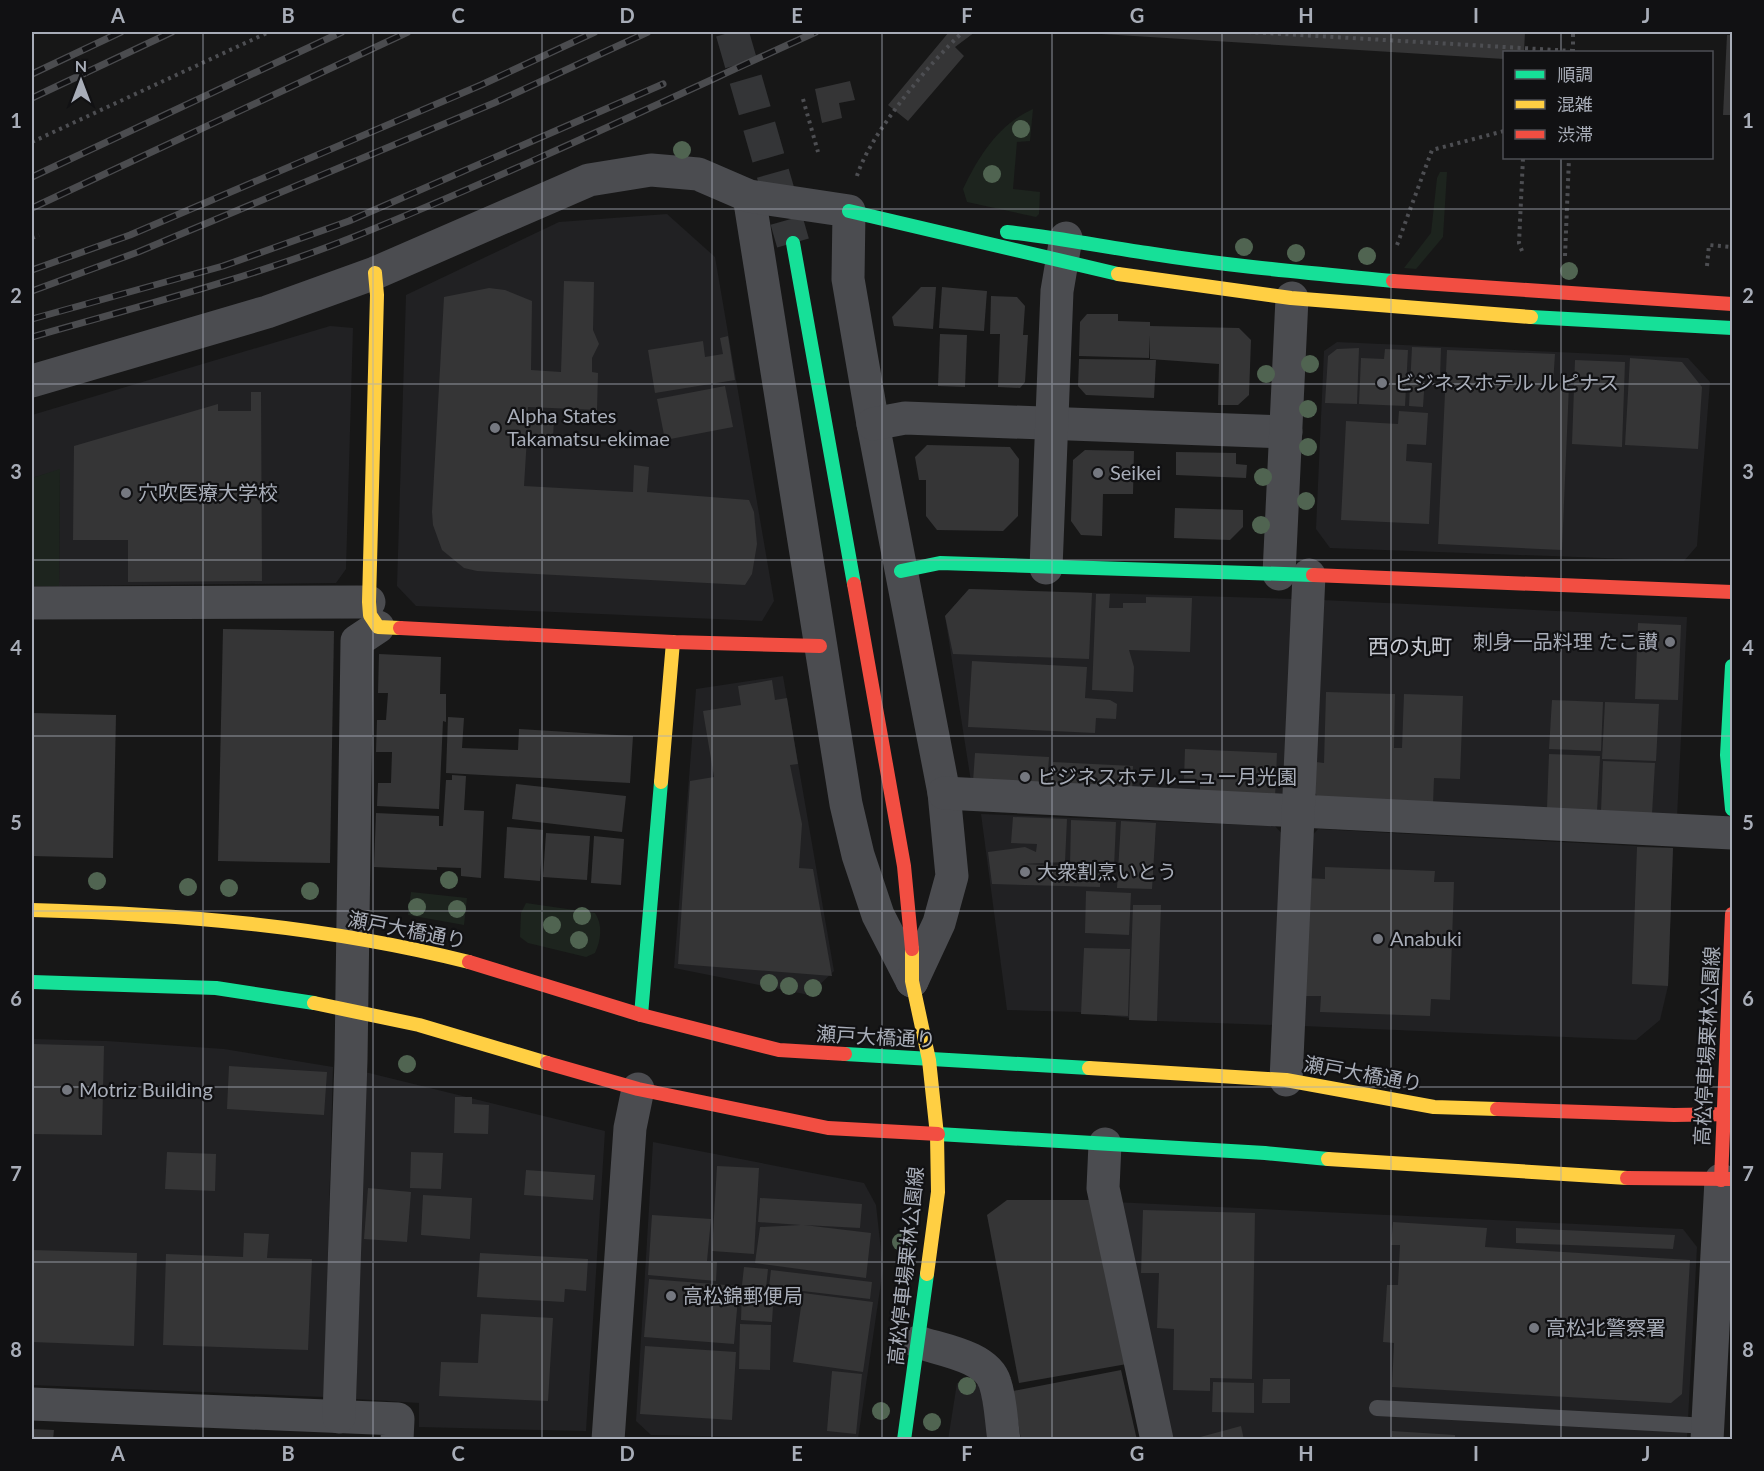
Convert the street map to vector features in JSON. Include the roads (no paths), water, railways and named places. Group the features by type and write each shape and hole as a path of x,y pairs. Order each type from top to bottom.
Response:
{"street":[{"path":"32,381 267,312 375,273 588,180 651,170 698,174 749,196 852,195 904,222 1064,251 1146,253 1249,267 1393,281 1732,304"},
{"path":"852,195 848,279 873,424 944,793 952,876 939,923 912,981"},
{"path":"749,196 846,804 858,855 878,915 912,981"},
{"path":"904,222 1064,251 1144,279 1292,298 1732,328"},
{"name":"高松停車場栗林公園線","path":"793,243 904,866 912,936 912,981 929,1060 937,1135 938,1192 904,1440"},
{"path":"1046,568 1057,291 1064,251"},
{"path":"339,1417 352,1012 351,938 357,641 373,615 377,295 375,273"},
{"path":"1286,1080 1298,811 1294,574 1286,432 1292,298"},
{"path":"873,424 905,418 1286,432"},
{"path":"901,571 940,563 1294,574 1732,592"},
{"path":"32,603 373,615 673,642 820,646"},
{"path":"641,1015 673,642"},
{"path":"1732,666 1726,736 1726,777 1732,808"},
{"path":"944,793 1732,833"},
{"name":"瀬戸大橋通り","path":"32,910 135,913 218,919 418,949 486,966 641,1015 779,1050 1286,1080 1434,1107 1674,1115 1728,1114"},
{"name":"高松停車場栗林公園線","path":"1727,1180 1732,914"},
{"path":"32,982 216,988 295,999 419,1025 638,1089 828,1128 1265,1153 1400,1165 1673,1180 1727,1180 1708,1433"},
{"path":"608,1440 630,1128 638,1089"},
{"path":"1105,1144 1103,1188 1157,1440"},
{"path":"918,1342 976,1362 988,1372 995,1382 1004,1440"},
{"path":"32,1404 398,1419 397,1440"}],"lane":[{"path":"1377,1408 1708,1433"}],"tunnel":[{"path":"732,32 793,243"}],"railway":[{"path":"32,74 121,32"},
{"path":"32,98 172,32"},
{"path":"32,177 342,32"},
{"path":"32,208 408,32"},
{"path":"32,270 130,235 481,85 595,32"},
{"path":"32,291 138,252 494,103 648,32"},
{"path":"32,337 236,278 356,236 530,162 816,32"},
{"path":"32,319 223,266 349,221 663,84"}],"place":[{"name":"ビジネスホテル ルピナス","path":"1382,383"},
{"name":"Alpha States Takamatsu-ekimae","path":"495,428"},
{"name":"Seikei","path":"1098,473"},
{"name":"穴吹医療大学校","path":"126,493"},
{"name":"刺身一品料理 たこ讃","path":"1670,642"},
{"name":"ビジネスホテルニュー月光園","path":"1025,777"},
{"name":"大衆割烹いとう","path":"1025,872"},
{"name":"Anabuki","path":"1378,939"},
{"name":"Motriz Building","path":"67,1090"},
{"name":"高松錦郵便局","path":"671,1296"},
{"name":"高松北警察署","path":"1534,1328"}],"district":[{"name":"西の丸町","path":"1410,647"}]}
